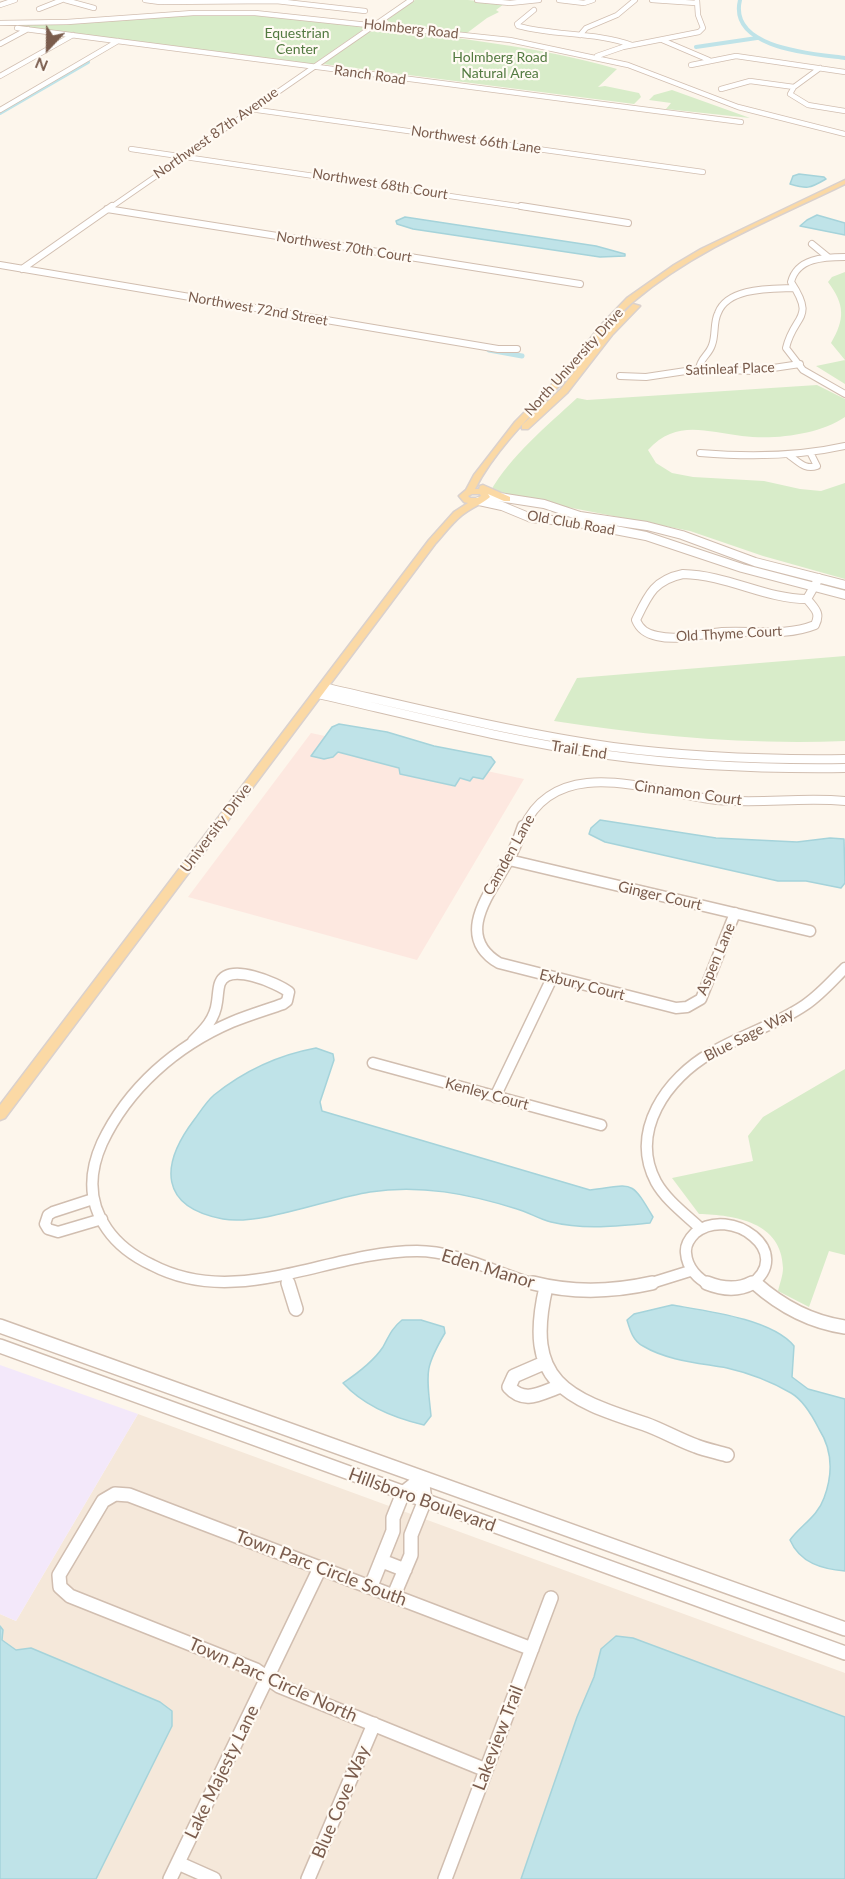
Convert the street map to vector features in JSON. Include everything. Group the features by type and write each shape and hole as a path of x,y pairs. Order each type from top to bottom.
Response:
{"main road":[{"name":"North University Drive","path":"482,472 501,448 564,391 629,312 680,267 744,228 845,182"},
{"name":"North University Drive","path":"680,267 845,189"},
{"name":"University Drive","path":"432,542 443,522 482,472"},
{"path":"482,472 480,479 482,496"},
{"path":"467,494 507,499"},
{"name":"University Drive","path":"0,1115 432,542 457,513 482,496"}],"street":[{"path":"1,2 15,0"},
{"path":"39,9 64,0 94,8"},
{"path":"145,0 152,2 298,1 365,11"},
{"name":"Northwest 87th Avenue","path":"22,269 249,109 319,65 411,0"},
{"path":"477,0 505,3 539,0"},
{"path":"559,0 588,3 593,0"},
{"path":"580,35 586,28 617,15 635,0"},
{"path":"595,57 616,49 699,32 703,28 692,15 696,3 652,0"},
{"path":"534,10 517,24 518,26 609,37 633,45"},
{"name":"Holmberg Road","path":"0,24 233,12 291,15 510,40 602,58 648,72 738,107 845,133"},
{"name":"Ranch Road","path":"0,24 312,68 741,122"},
{"path":"0,44 28,29"},
{"path":"0,76 73,35"},
{"path":"662,40 709,60"},
{"path":"0,110 118,42"},
{"path":"602,58 633,45"},
{"path":"616,49 622,51"},
{"path":"692,65 709,60 741,56 845,72"},
{"path":"820,68 794,87 790,94 796,100 816,107 845,111"},
{"path":"721,89 750,81 794,87"},
{"name":"Northwest 66th Lane","path":"249,109 703,172"},
{"name":"Northwest 68th Court","path":"131,149 628,223"},
{"name":"Northwest 70th Court","path":"108,209 580,284"},
{"path":"812,244 828,257"},
{"path":"845,256 828,257 805,264 795,270 791,278 804,307 800,322 789,336 786,348 788,354 802,364 845,389"},
{"name":"Northwest 72nd Street","path":"0,265 498,349 517,349"},
{"path":"699,369 700,362 714,344 717,313 721,306 745,293 794,288"},
{"path":"802,364 818,379 845,394"},
{"name":"Satinleaf Place","path":"620,376 646,377 699,369 753,371 802,364"},
{"path":"700,453 735,457 790,456 845,446"},
{"path":"790,456 804,467 812,468 817,466 811,454"},
{"name":"Old Club Road","path":"482,496 531,518 605,529 673,544 741,568"},
{"name":"Old Club Road","path":"507,499 544,504 580,516 682,535 755,562"},
{"path":"605,529 610,521"},
{"name":"Old Club Road","path":"635,525 755,562 845,585"},
{"name":"Old Club Road","path":"630,534 700,560 741,568 845,595"},
{"path":"714,559 722,552"},
{"name":"Old Thyme Court","path":"681,574 726,579 780,597 807,599 818,612 819,617 815,625 799,630 730,632 665,638 647,634 637,625 636,620 656,584 663,579 681,574"},
{"path":"807,599 819,578"},
{"name":"Trail End","path":"320,690 514,730 606,746 744,758 845,759"},
{"name":"Trail End","path":"320,690 523,741 601,754 704,764 845,768"},
{"name":"Cinnamon Court","path":"567,787 608,783 719,800 845,801"},
{"name":"Camden Lane","path":"479,941 478,927 487,891 509,860 520,833 543,798 567,787"},
{"name":"Ginger Court","path":"509,860 810,931"},
{"name":"Aspen Lane","path":"696,1004 701,999 735,914"},
{"name":"Exbury Court","path":"479,941 482,951 488,958 552,978 676,1008 696,1004"},
{"name":"Blue Sage Way","path":"700,1228 666,1195 649,1166 647,1133 659,1102 668,1089 695,1063 804,1006 820,994 845,968"},
{"path":"102,1219 58,1232 48,1229 45,1224 48,1215 53,1212 93,1199 91,1182 94,1164 100,1148 119,1115 152,1074 206,1028 217,1010 222,978 242,974 280,985 289,992 287,1001 283,1004 237,1020 193,1041"},
{"path":"495,1096 552,978"},
{"name":"Kenley Court","path":"373,1063 601,1125"},
{"name":"Eden Manor","path":"93,1199 102,1219 115,1239 128,1253 169,1274 194,1281 221,1284 286,1276 363,1255 409,1250 457,1256 523,1281 546,1287 624,1290 664,1281 690,1270"},
{"path":"719,1224 730,1225 757,1238 765,1253 766,1262 765,1270 755,1283 734,1289 715,1287 705,1283 690,1270 684,1253 685,1245 700,1228 719,1224"},
{"path":"286,1276 296,1309"},
{"path":"755,1283 787,1310 827,1325 845,1327"},
{"path":"546,1287 539,1325 539,1343 544,1363 561,1386 576,1399 600,1412 654,1428 697,1447 727,1455"},
{"name":"Hillsboro Boulevard","path":"0,1326 845,1629"},
{"name":"Hillsboro Boulevard","path":"0,1346 845,1653"},
{"path":"544,1363 514,1376 509,1387 514,1394 520,1398 529,1399 545,1390 561,1386"},
{"path":"371,1586 393,1531 393,1518 403,1493 422,1478"},
{"path":"394,1595 411,1555 411,1535 424,1500 422,1478"},
{"name":"Town Parc Circle South","path":"61,1589 58,1582 59,1575 103,1501 109,1495 117,1493 129,1495 532,1649"},
{"path":"382,1561 405,1570"},
{"name":"Lake Majesty Lane","path":"170,1879 320,1568"},
{"name":"Town Parc Circle North","path":"61,1589 70,1596 256,1670 279,1686 486,1770"},
{"name":"Lakeview Trail","path":"445,1879 551,1598"},
{"name":"Blue Cove Way","path":"308,1879 374,1724"},
{"path":"178,1863 214,1879"}],"shaded area":[{"path":"311,733 524,779 417,960 188,897"},
{"path":"0,1365 138,1414 16,1621 0,1614"},
{"path":"138,1414 845,1673 845,1879 0,1879 0,1614 16,1621"}],"green space":[{"name":"Holmberg Road Natural Area","path":"415,0 468,0 504,4 496,10 499,12 467,33 385,22 389,22 387,20"},
{"name":"Equestrian Center","path":"227,14 367,27 312,65 4,24 56,25 161,16"},
{"name":"Holmberg Road Natural Area","path":"374,28 496,44 587,61 617,69 598,87 605,86 639,93 641,97 634,104 323,64"},
{"path":"672,90 750,118 666,109 671,103 649,100 654,95"},
{"path":"845,272 845,360 831,343 839,327 841,312 838,298 828,282 832,277"},
{"path":"845,360 845,384 816,366"},
{"path":"817,385 845,399 845,417 822,428 795,435 755,437 704,430 681,431 659,440 648,450 656,463 672,473 693,477 764,481 821,491 845,483 845,579 763,556 690,531 490,492 519,453 577,398 587,400"},
{"path":"845,656 845,741 772,742 699,738 554,721 577,678"},
{"path":"845,1069 845,1255 829,1251 809,1307 778,1291 783,1268 781,1253 775,1240 754,1224 741,1219 699,1214 672,1178 753,1161 748,1136 763,1117"}],"water":[{"path":"799,174 826,179 808,187 790,184 793,176"},
{"path":"817,215 845,223 845,235 800,226"},
{"path":"405,217 596,246 625,254 625,256 600,257 413,229 397,224 396,221"},
{"path":"339,724 387,732 434,746 491,757 495,762 483,779 473,777 470,781 460,778 455,786 400,774 399,768 338,752 333,757 324,759 311,756 332,727"},
{"path":"600,820 716,838 797,842 830,838 844,839 845,883 841,888 806,881 778,881 605,842 589,834 591,828"},
{"path":"316,1048 333,1054 334,1060 320,1102 322,1111 590,1190 629,1187 640,1196 653,1217 650,1223 600,1227 576,1226 547,1221 521,1210 463,1195 407,1189 354,1195 256,1219 223,1219 202,1213 187,1205 177,1194 172,1182 171,1168 183,1137 206,1104 225,1086 249,1071 288,1055"},
{"path":"672,1305 738,1318 771,1329 794,1346 792,1377 808,1389 845,1399 845,1571 828,1569 813,1563 794,1548 790,1540 818,1510 829,1480 830,1463 827,1446 811,1414 795,1396 760,1378 727,1368 673,1358 640,1344 632,1335 627,1320 634,1314"},
{"path":"402,1320 421,1320 444,1327 445,1333 433,1356 428,1373 431,1416 424,1425 402,1419 370,1405 343,1383 375,1358 393,1329"},
{"path":"0,1626 3,1630 2,1640 16,1650 31,1648 160,1702 172,1711 172,1726 96,1879 0,1879"},
{"path":"616,1636 633,1638 845,1717 845,1879 521,1879 577,1717 594,1677 601,1649"}],"waterway":[{"path":"740,0 740,16 747,29 760,39 795,51 845,58"},
{"path":"696,47 757,38"},
{"path":"0,113 88,62"},
{"path":"489,350 522,356"}]}
